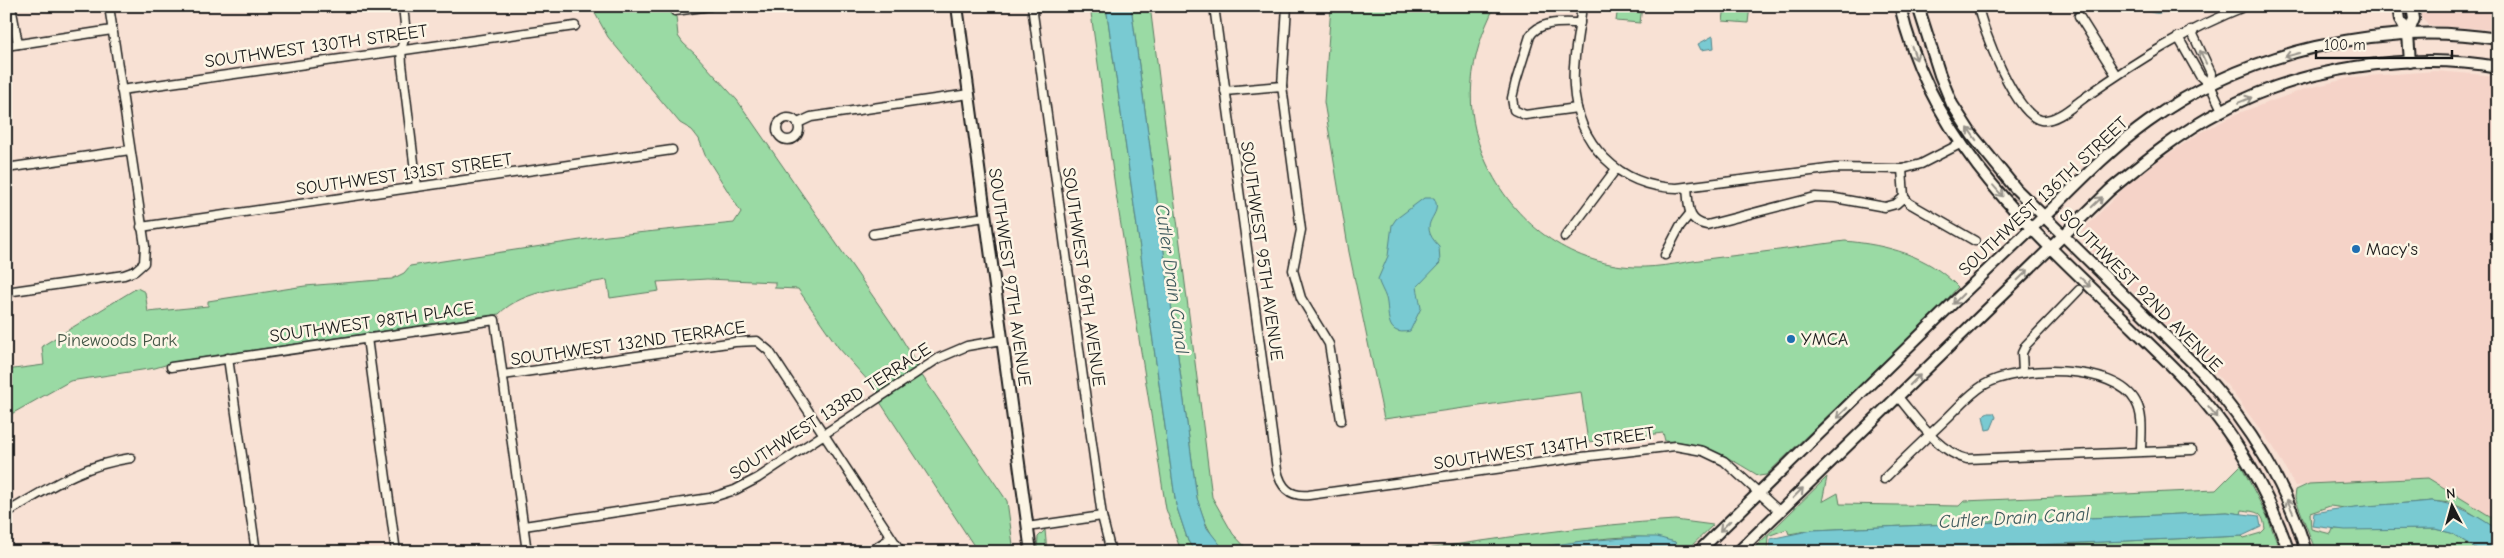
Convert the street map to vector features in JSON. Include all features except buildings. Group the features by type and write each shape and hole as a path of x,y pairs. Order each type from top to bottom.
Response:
{"street":[{"path":"11,6 18,44"},
{"path":"6,292 118,276 135,271 144,263 145,255 109,6"},
{"path":"402,6 406,34 402,49 417,187"},
{"path":"675,11 710,6"},
{"name":"SOUTHWEST 97TH AVENUE","path":"957,6 1030,552"},
{"name":"SOUTHWEST 96TH AVENUE","path":"1032,6 1102,516 1111,552"},
{"name":"SOUTHWEST 95TH AVENUE","path":"1214,6 1277,470 1281,485 1292,494"},
{"name":"SOUTHWEST 95TH AVENUE","path":"1287,6 1282,86 1302,230 1293,270 1301,298 1330,344 1341,420"},
{"path":"1582,6 1574,76 1577,108 1583,128 1594,148 1616,169 1649,184 1668,188 1687,187 1835,168 1902,169 1921,164 1960,144"},
{"name":"SOUTHWEST 92ND AVENUE","path":"1901,6 1904,22 1923,78 1960,144 1980,171 2031,229 2181,376 2213,412 2236,444 2264,491 2289,552"},
{"name":"SOUTHWEST 92ND AVENUE","path":"1918,6 1940,75 1952,104 1972,135 2016,189 2202,372 2228,403 2272,469 2295,518 2306,552"},
{"path":"1978,6 1985,34 2016,95 2032,115 2040,120 2057,117 2116,75 2178,37 2246,6"},
{"path":"2398,6 2400,20 2408,34 2410,62"},
{"path":"2408,34 2414,19 2412,6"},
{"path":"2079,16 2116,75"},
{"path":"1904,22 1920,17"},
{"path":"1577,108 1525,115 1514,110 1512,98 1530,36 1534,30 1552,24 1580,23"},
{"name":"SOUTHWEST 130TH STREET","path":"121,90 575,26"},
{"path":"6,46 112,30"},
{"path":"2191,30 2210,73 2210,85"},
{"name":"SOUTHWEST 136TH STREET","path":"1698,552 2098,164 2148,122 2210,85 2268,61 2325,45 2408,34 2498,39"},
{"path":"2178,37 2200,76 2210,85 2222,110"},
{"path":"1738,552 2110,190 2157,151 2222,110 2276,88 2312,77 2359,67 2410,62 2448,62 2498,68"},
{"path":"1225,91 1282,86"},
{"path":"798,123 810,117 969,94"},
{"path":"6,168 130,150"},
{"name":"SOUTHWEST 131ST STREET","path":"141,227 672,150"},
{"path":"1565,237 1616,169"},
{"path":"1902,169 1904,197 1909,203 1975,241"},
{"path":"1687,187 1690,215 1695,221 1707,225 1815,197 1835,198 1885,206 1896,204 1904,197"},
{"path":"1665,255 1680,226 1690,215"},
{"path":"873,234 985,218"},
{"path":"2023,372 2022,353 2026,345 2079,290"},
{"name":"SOUTHWEST 98TH PLACE","path":"171,367 495,320 527,552"},
{"path":"367,338 396,552"},
{"name":"SOUTHWEST 133RD TERRACE","path":"524,526 719,496 747,485 944,355 967,346 1002,340"},
{"name":"SOUTHWEST 132ND TERRACE","path":"503,375 735,342 757,341 769,351 824,435"},
{"path":"228,358 256,552"},
{"path":"1884,479 1979,388 1998,378 2023,372 2088,374 2123,389 2134,398 2139,408 2142,425 2142,450"},
{"path":"1898,397 1931,434 1955,455 1966,459 2142,450 2192,450"},
{"path":"824,435 901,552"},
{"name":"SOUTHWEST 134TH STREET","path":"1292,494 1310,495 1668,446 1692,448 1717,457 1733,467 1780,512"},
{"path":"6,514 83,469 102,463 131,458"},
{"path":"1027,527 1102,516"},
{"path":"869,552 891,538"}],"shaded area":[{"path":"2420,6 2498,6 2498,30 2428,25 2422,19"},
{"path":"2435,71 2498,76 2498,521 2425,478 2295,486 2274,448 2227,385 2085,244 2082,233 2127,185 2162,158 2200,133 2236,114 2305,89 2354,77"}],"green space":[{"name":"Pinewoods Park","path":"591,6 675,6 678,36 737,100 897,331 919,367 878,392 838,347 798,289 775,288 775,282 707,279 657,282 659,291 610,298 607,280 535,294 521,299 499,314 179,361 155,368 70,381 6,417 6,370 44,365 42,346 137,288 145,292 148,312 208,306 208,301 305,286 392,279 404,273 410,266 607,236 734,223 741,212 705,155 699,139 692,130 680,123 608,37"},
{"path":"1090,6 1106,6 1176,505 1188,541 1195,552 1181,551 1166,509 1116,194"},
{"path":"1131,6 1150,6 1212,497 1233,534 1250,552 1226,552 1208,527 1197,498"},
{"path":"1331,6 1495,6 1479,44 1474,64 1471,103 1478,142 1497,184 1527,221 1546,236 1587,258 1610,264 1645,267 1845,241 1876,245 1906,253 1934,267 1958,287 1933,315 1766,475 1759,476 1725,456 1703,447 1665,441 1663,433 1588,442 1581,392 1384,419 1349,252 1324,102"},
{"path":"1618,6 1642,6 1640,23 1616,21"},
{"path":"1725,6 1750,6 1748,23 1723,21"},
{"path":"921,374 1007,501 1014,552 978,552 880,402"},
{"path":"2241,465 2267,516 2281,552 1869,552 2242,536 2244,538 2261,533 2265,529 2263,519 2259,514 2242,510 2241,514 2227,512 1813,530 1789,534 1787,529 1768,536 1767,552 1750,552 1827,477 1822,502 1838,493 1840,504 1959,506 1964,501 2216,490"},
{"path":"2428,478 2498,521 2498,530 2465,509 2450,503 2432,501 2345,508 2330,506 2310,513 2311,529 2331,534 2333,529 2435,529 2451,533 2482,552 2316,552 2295,497 2296,490 2309,484"},
{"path":"1675,520 1713,525 1685,552 1678,552 1675,542 1656,538 1635,537 1592,540 1496,553 1406,552 1506,537"},
{"path":"1045,530 1047,552 1037,552 1038,537"}],"water":[{"path":"1106,6 1131,6 1197,498 1207,528 1226,552 1195,552 1188,541 1176,505"},
{"path":"2141,6 2175,6 2162,13 2154,13"},
{"path":"1713,36 1714,48 1701,50 1698,44"},
{"path":"1424,198 1434,198 1436,204 1436,210 1429,225 1429,231 1439,246 1440,263 1417,287 1421,308 1410,331 1402,332 1392,327 1386,298 1378,279 1388,256 1392,225 1396,219"},
{"path":"1988,413 1994,413 1996,417 1991,429 1986,430 1983,416"},
{"path":"2432,501 2441,502 2466,511 2498,530 2498,552 2482,552 2451,533 2435,529 2345,530 2312,526 2314,513 2358,507"},
{"path":"2227,512 2259,516 2261,527 2242,536 1869,552 1781,552 1770,549 1770,539 1813,530"},
{"path":"1657,537 1675,542 1678,552 1508,552 1582,541"}],"place":[{"name":"Macy's","path":"2356,249"},
{"name":"YMCA","path":"1791,339"}],"water label":[{"name":"Cutler Drain Canal","path":"1173,279"},
{"name":"Cutler Drain Canal","path":"2014,517"}]}
